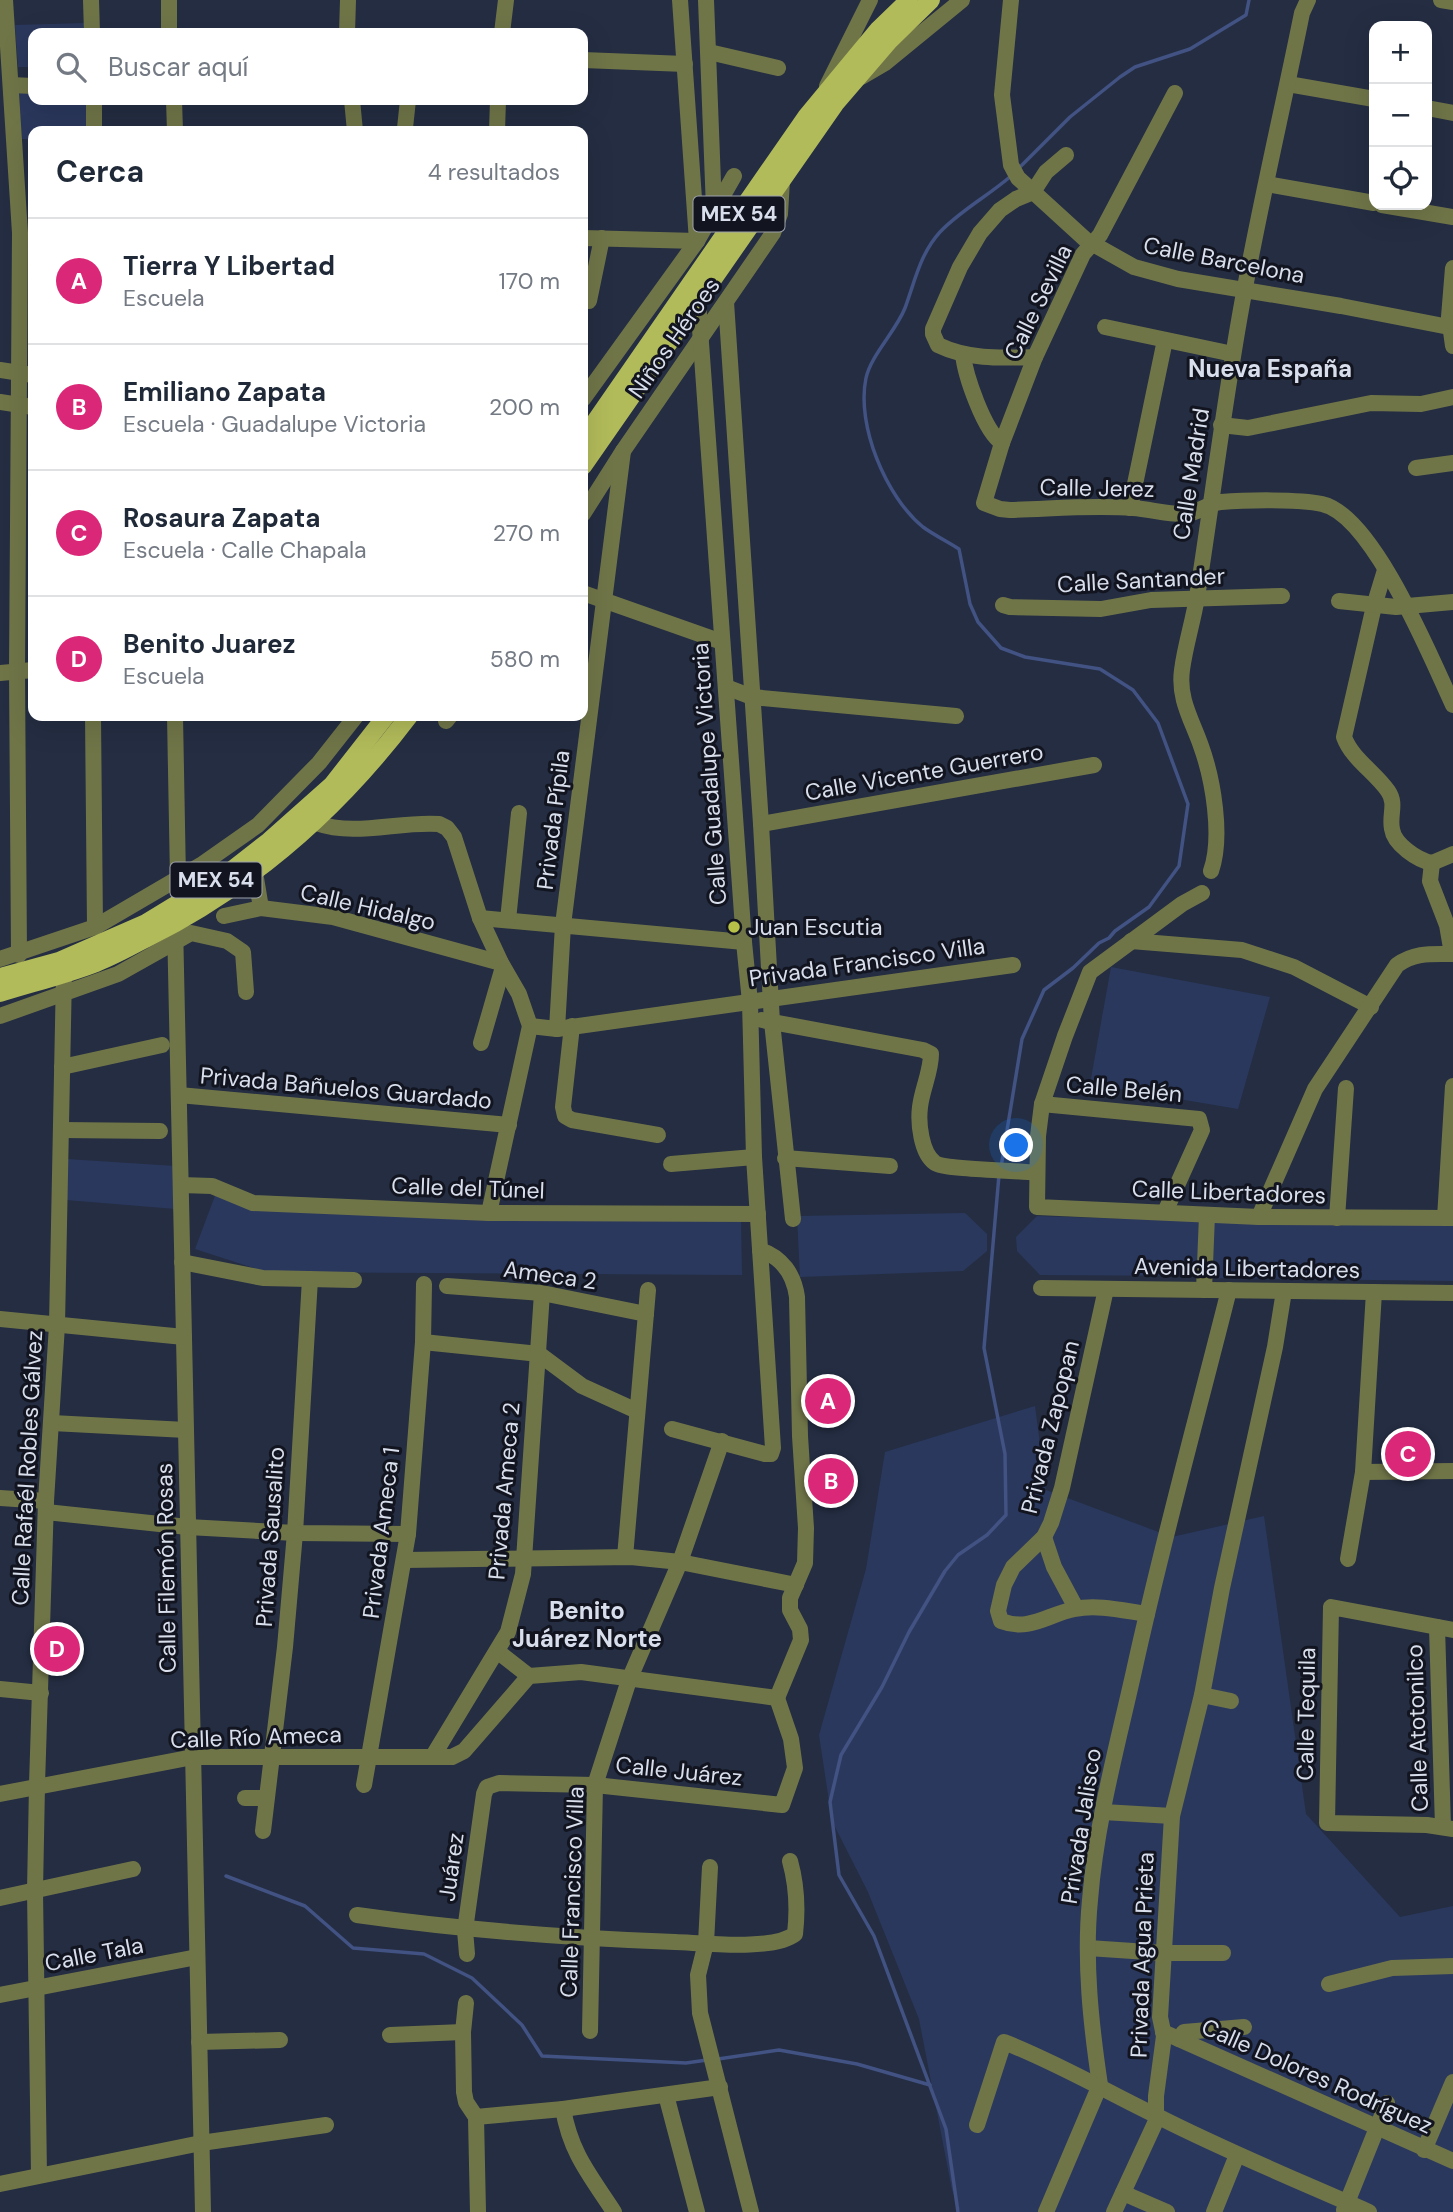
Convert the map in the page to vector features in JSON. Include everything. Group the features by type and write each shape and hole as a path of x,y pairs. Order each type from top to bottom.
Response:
{"main road":[{"name":"MEX 54","path":"588,432 823,94 878,30 909,0"},
{"name":"MEX 54","path":"588,459 835,104 890,40 931,0"},
{"name":"MEX 54","path":"0,977 59,961 146,923 228,873 270,841 332,785 382,721"},
{"name":"MEX 54","path":"0,993 99,962 183,928 316,823 382,751 405,721"}],"street":[{"path":"5,0 26,374 25,671 19,954"},
{"path":"91,0 92,28"},
{"path":"169,0 172,28"},
{"path":"347,28 348,0"},
{"path":"503,28 506,0"},
{"path":"680,0 696,241"},
{"path":"706,0 714,209"},
{"path":"856,80 885,63 961,0"},
{"name":"Calle Barcelona","path":"1011,0 1002,95 1014,172 1073,230 1092,244 1134,267 1156,274 1449,327"},
{"name":"Calle Madrid","path":"1211,871 1216,853 1214,800 1202,748 1184,704 1181,691 1182,671 1245,290 1302,13 1308,0"},
{"path":"1441,0 1453,2"},
{"path":"823,94 866,2"},
{"path":"709,52 778,68"},
{"path":"588,60 685,64"},
{"path":"1288,84 1369,98"},
{"path":"11,85 28,86"},
{"name":"Calle Sevilla","path":"984,503 1002,443 1035,357 1083,254 1100,235 1175,93"},
{"path":"94,105 94,126"},
{"path":"174,105 175,126"},
{"path":"352,105 355,126"},
{"path":"405,126 407,105"},
{"path":"497,126 498,105"},
{"path":"1432,109 1453,113"},
{"path":"1035,357 993,358 963,354 938,345 933,334 935,323 960,267 980,233 1000,210 1032,192 1046,172 1066,155"},
{"path":"588,392 696,241 734,176"},
{"name":"Niños Héroes","path":"588,506 778,223 782,180"},
{"path":"1267,184 1369,202"},
{"path":"1412,210 1453,217"},
{"path":"588,238 696,241"},
{"path":"589,301 601,238"},
{"path":"1453,268 1449,327 1453,346"},
{"name":"Calle Guadalupe Victoria","path":"698,301 750,1009 754,1157 772,1446"},
{"name":"Calle Guadalupe Victoria","path":"726,302 772,1022 793,1219"},
{"path":"1105,327 1233,354"},
{"path":"1130,508 1165,340"},
{"path":"963,354 965,374 982,416 994,436 1002,443"},
{"path":"0,370 26,374"},
{"path":"1221,425 1248,428 1371,403 1421,404 1453,397"},
{"path":"0,402 26,406"},
{"name":"Privada Pípila","path":"623,451 562,925 562,1107 565,1116 572,1120 657,1135"},
{"path":"1416,468 1453,463"},
{"name":"Calle Jerez","path":"984,503 1010,510 1130,508 1186,514 1218,502 1305,502 1331,506 1354,523 1368,542 1406,607 1453,705"},
{"path":"1385,570 1344,737 1360,762 1377,776 1392,797 1394,836 1412,854 1432,863 1453,854"},
{"path":"588,595 722,642"},
{"name":"Calle Santander","path":"1003,605 1101,609 1151,600 1282,596"},
{"path":"1339,601 1406,607 1453,602"},
{"path":"0,673 25,671"},
{"path":"726,687 752,697 956,716"},
{"path":"93,721 95,927"},
{"path":"176,721 178,879"},
{"path":"0,959 95,927 201,865 258,825 319,763 352,721"},
{"name":"Calle Vicente Guerrero","path":"761,824 1094,765"},
{"name":"Privada Pípila","path":"508,920 519,813"},
{"path":"316,823 332,829 434,824 443,825 454,837 480,918 519,994 530,1026 489,1213"},
{"path":"1259,1217 1315,1089 1397,965 1407,958 1423,954 1453,954 1447,925 1430,881 1432,863"},
{"path":"254,872 261,908"},
{"path":"750,1009 772,1022 923,1050 931,1054 919,1110 923,1142 928,1156 937,1164 956,1168 1037,1173 1042,1104 1090,972 1182,904 1202,893"},
{"name":"Calle Hidalgo","path":"224,916 261,908 333,917 502,965"},
{"path":"480,918 744,942"},
{"path":"183,928 227,940 243,952 246,992"},
{"name":"Calle Filemón Rosas","path":"183,928 176,942 203,2212"},
{"path":"1131,941 1242,950 1294,967 1371,1007"},
{"path":"0,1016 118,974 176,942"},
{"path":"481,1043 502,965"},
{"name":"Privada Francisco Villa","path":"564,1028 728,1004 750,1009 771,999 1013,965"},
{"name":"Calle Rafaél Robles Gálvez","path":"39,2175 35,1891 37,1785 46,1507 57,1325 64,974"},
{"path":"530,1026 564,1028"},
{"path":"62,1067 162,1045"},
{"path":"1449,1218 1453,1086"},
{"path":"1337,1219 1346,1088"},
{"name":"Privada Bañuelos Guardado","path":"179,1095 509,1125"},
{"name":"Calle Belén","path":"1042,1104 1196,1118 1201,1121 1202,1130 1165,1212"},
{"path":"61,1130 160,1131"},
{"path":"671,1164 754,1157"},
{"path":"785,1158 890,1166"},
{"name":"Calle Libertadores","path":"1037,1173 1037,1208 1165,1212 1207,1221 1259,1217 1449,1218"},
{"name":"Calle del Túnel","path":"181,1185 212,1186 253,1203 489,1213 758,1214"},
{"path":"1204,1286 1207,1221"},
{"path":"497,1651 529,1676 581,1672 777,1698 801,1640 800,1629 790,1610 790,1598 804,1563 806,1528 800,1436 797,1297 794,1281 772,1254 760,1250"},
{"path":"183,1262 263,1278 354,1280"},
{"name":"Privada Sausalito","path":"263,1831 285,1647 295,1533 310,1279"},
{"name":"Privada Ameca 1","path":"364,1784 405,1560 423,1342 424,1284"},
{"name":"Ameca 2","path":"447,1286 542,1293 646,1314"},
{"name":"Avenida Libertadores","path":"1041,1288 1204,1286 1229,1290 1453,1293"},
{"name":"Privada Zapopan","path":"1106,1289 1062,1488 1051,1523 1044,1537 1013,1567 1004,1585 998,1611 1001,1621 1014,1626 1037,1622 1076,1608 1147,1614"},
{"path":"625,1557 648,1290"},
{"name":"Privada Jalisco","path":"1100,2085 1090,2004 1088,1948 1089,1902 1103,1812 1147,1614 1229,1290"},
{"name":"Privada Agua Prieta","path":"1114,2212 1155,2126 1163,2032 1160,2017 1172,1816 1202,1695 1225,1575 1275,1347 1284,1291"},
{"path":"1348,1559 1363,1472 1374,1292"},
{"name":"Privada Ameca 2","path":"433,1756 508,1632 523,1574 542,1293"},
{"path":"0,1319 184,1337"},
{"path":"423,1342 539,1354 582,1386 637,1411"},
{"path":"52,1423 186,1430"},
{"path":"672,1429 722,1441 772,1446 800,1436"},
{"name":"Calle Francisco Villa","path":"590,2031 595,1785 629,1680 680,1562 722,1441"},
{"path":"1363,1472 1453,1471"},
{"path":"0,1498 188,1527 295,1533 408,1534"},
{"path":"1044,1537 1054,1567 1076,1608"},
{"path":"405,1560 625,1557 680,1562 796,1585"},
{"name":"Calle Tequila","path":"1445,1629 1331,1606 1327,1823 1411,1824 1448,1828"},
{"name":"Calle Atotonilco","path":"1445,1629 1448,1828"},
{"name":"Calle Río Ameca","path":"0,1794 193,1757 452,1757 464,1751 529,1676"},
{"path":"0,1689 41,1693"},
{"path":"1202,1695 1231,1701"},
{"name":"Calle Juárez","path":"487,1787 499,1783 595,1785 782,1805 795,1768 791,1739 777,1698"},
{"name":"Juárez","path":"467,1954 465,1930 487,1787"},
{"path":"245,1798 266,1798"},
{"path":"1103,1812 1172,1816"},
{"path":"357,1915 465,1930 741,1945 788,1939 795,1934 796,1884 790,1861"},
{"path":"710,1867 706,1943 698,1975 700,2013 751,2212"},
{"path":"0,1898 133,1869"},
{"path":"1088,1948 1163,1953 1223,1952"},
{"name":"Calle Tala","path":"0,1995 197,1957"},
{"path":"1329,1984 1392,1968 1453,1966"},
{"path":"466,2003 463,2032 464,2092 466,2102 476,2117 478,2212"},
{"path":"1179,2039 1184,2032 1244,2027"},
{"path":"390,2035 463,2032"},
{"name":"Calle Dolores Rodríguez","path":"1163,2032 1453,2161"},
{"path":"199,2042 280,2040"},
{"path":"977,2125 1004,2042 1043,2057 1156,2116 1345,2207 1369,2212"},
{"path":"476,2117 666,2095 718,2080"},
{"path":"1424,2150 1453,2082"},
{"path":"1046,2212 1100,2085"},
{"path":"666,2095 697,2212"},
{"path":"1345,2207 1387,2103"},
{"path":"563,2109 573,2150 614,2212"},
{"path":"0,2184 201,2143 326,2124"},
{"path":"1214,2212 1237,2155"},
{"path":"1123,2193 1167,2212"}],"shaded area":[{"path":"85,23 85,28 28,28 28,67 18,67 15,25"},
{"path":"19,92 28,93 28,105 87,105 88,126 28,126 28,139 22,139"},
{"path":"1111,967 1270,997 1238,1109 1090,1084"},
{"path":"67,1159 175,1166 176,1209 66,1200"},
{"path":"216,1193 741,1220 742,1275 266,1272 195,1249"},
{"path":"965,1213 987,1234 987,1251 963,1271 800,1277 797,1216"},
{"path":"1037,1216 1199,1221 1198,1276 1040,1275 1017,1251 1016,1237"},
{"path":"1213,1221 1453,1223 1453,1281 1212,1278"},
{"path":"1035,1406 1046,1490 1172,1537 1264,1516 1306,1814 1400,1917 1453,1906 1453,2212 960,2212 952,2190 919,2019 868,1892 832,1821 819,1735 866,1569 885,1452"}],"waterway":[{"path":"1019,168 1070,117 1120,77 1135,67 1190,49 1246,15 1249,0"},
{"path":"1001,1167 1022,1039 1044,990 1073,968 1099,943 1149,907 1179,866 1188,804 1158,723 1133,690 1100,669 1025,657 1001,648 978,622 970,604 959,549 923,527 897,498 886,479 870,438 865,417 866,378 873,361 901,317 928,249 948,224 1011,176"},
{"path":"958,2212 946,2129 874,1936 839,1875 830,1802 841,1755 882,1687 909,1632 945,1571 958,1555 987,1535 1006,1515 1005,1454 984,1348 999,1175"},
{"path":"226,1876 305,1906 353,1948 424,1954 472,1978 522,2025 542,2056 686,2063 707,2060"},
{"path":"718,2059 779,2050 857,2064 930,2085"}],"place":[{"name":"Juan Escutia","path":"734,927"},
{"name":"Tierra Y Libertad","path":"828,1401"},
{"name":"Rosaura Zapata","path":"1408,1454"},
{"name":"Emiliano Zapata","path":"831,1481"},
{"name":"Benito Juarez","path":"57,1649"}],"district":[{"name":"Nueva España","path":"1270,368"},
{"name":"Benito Juárez Norte","path":"587,1624"}]}
